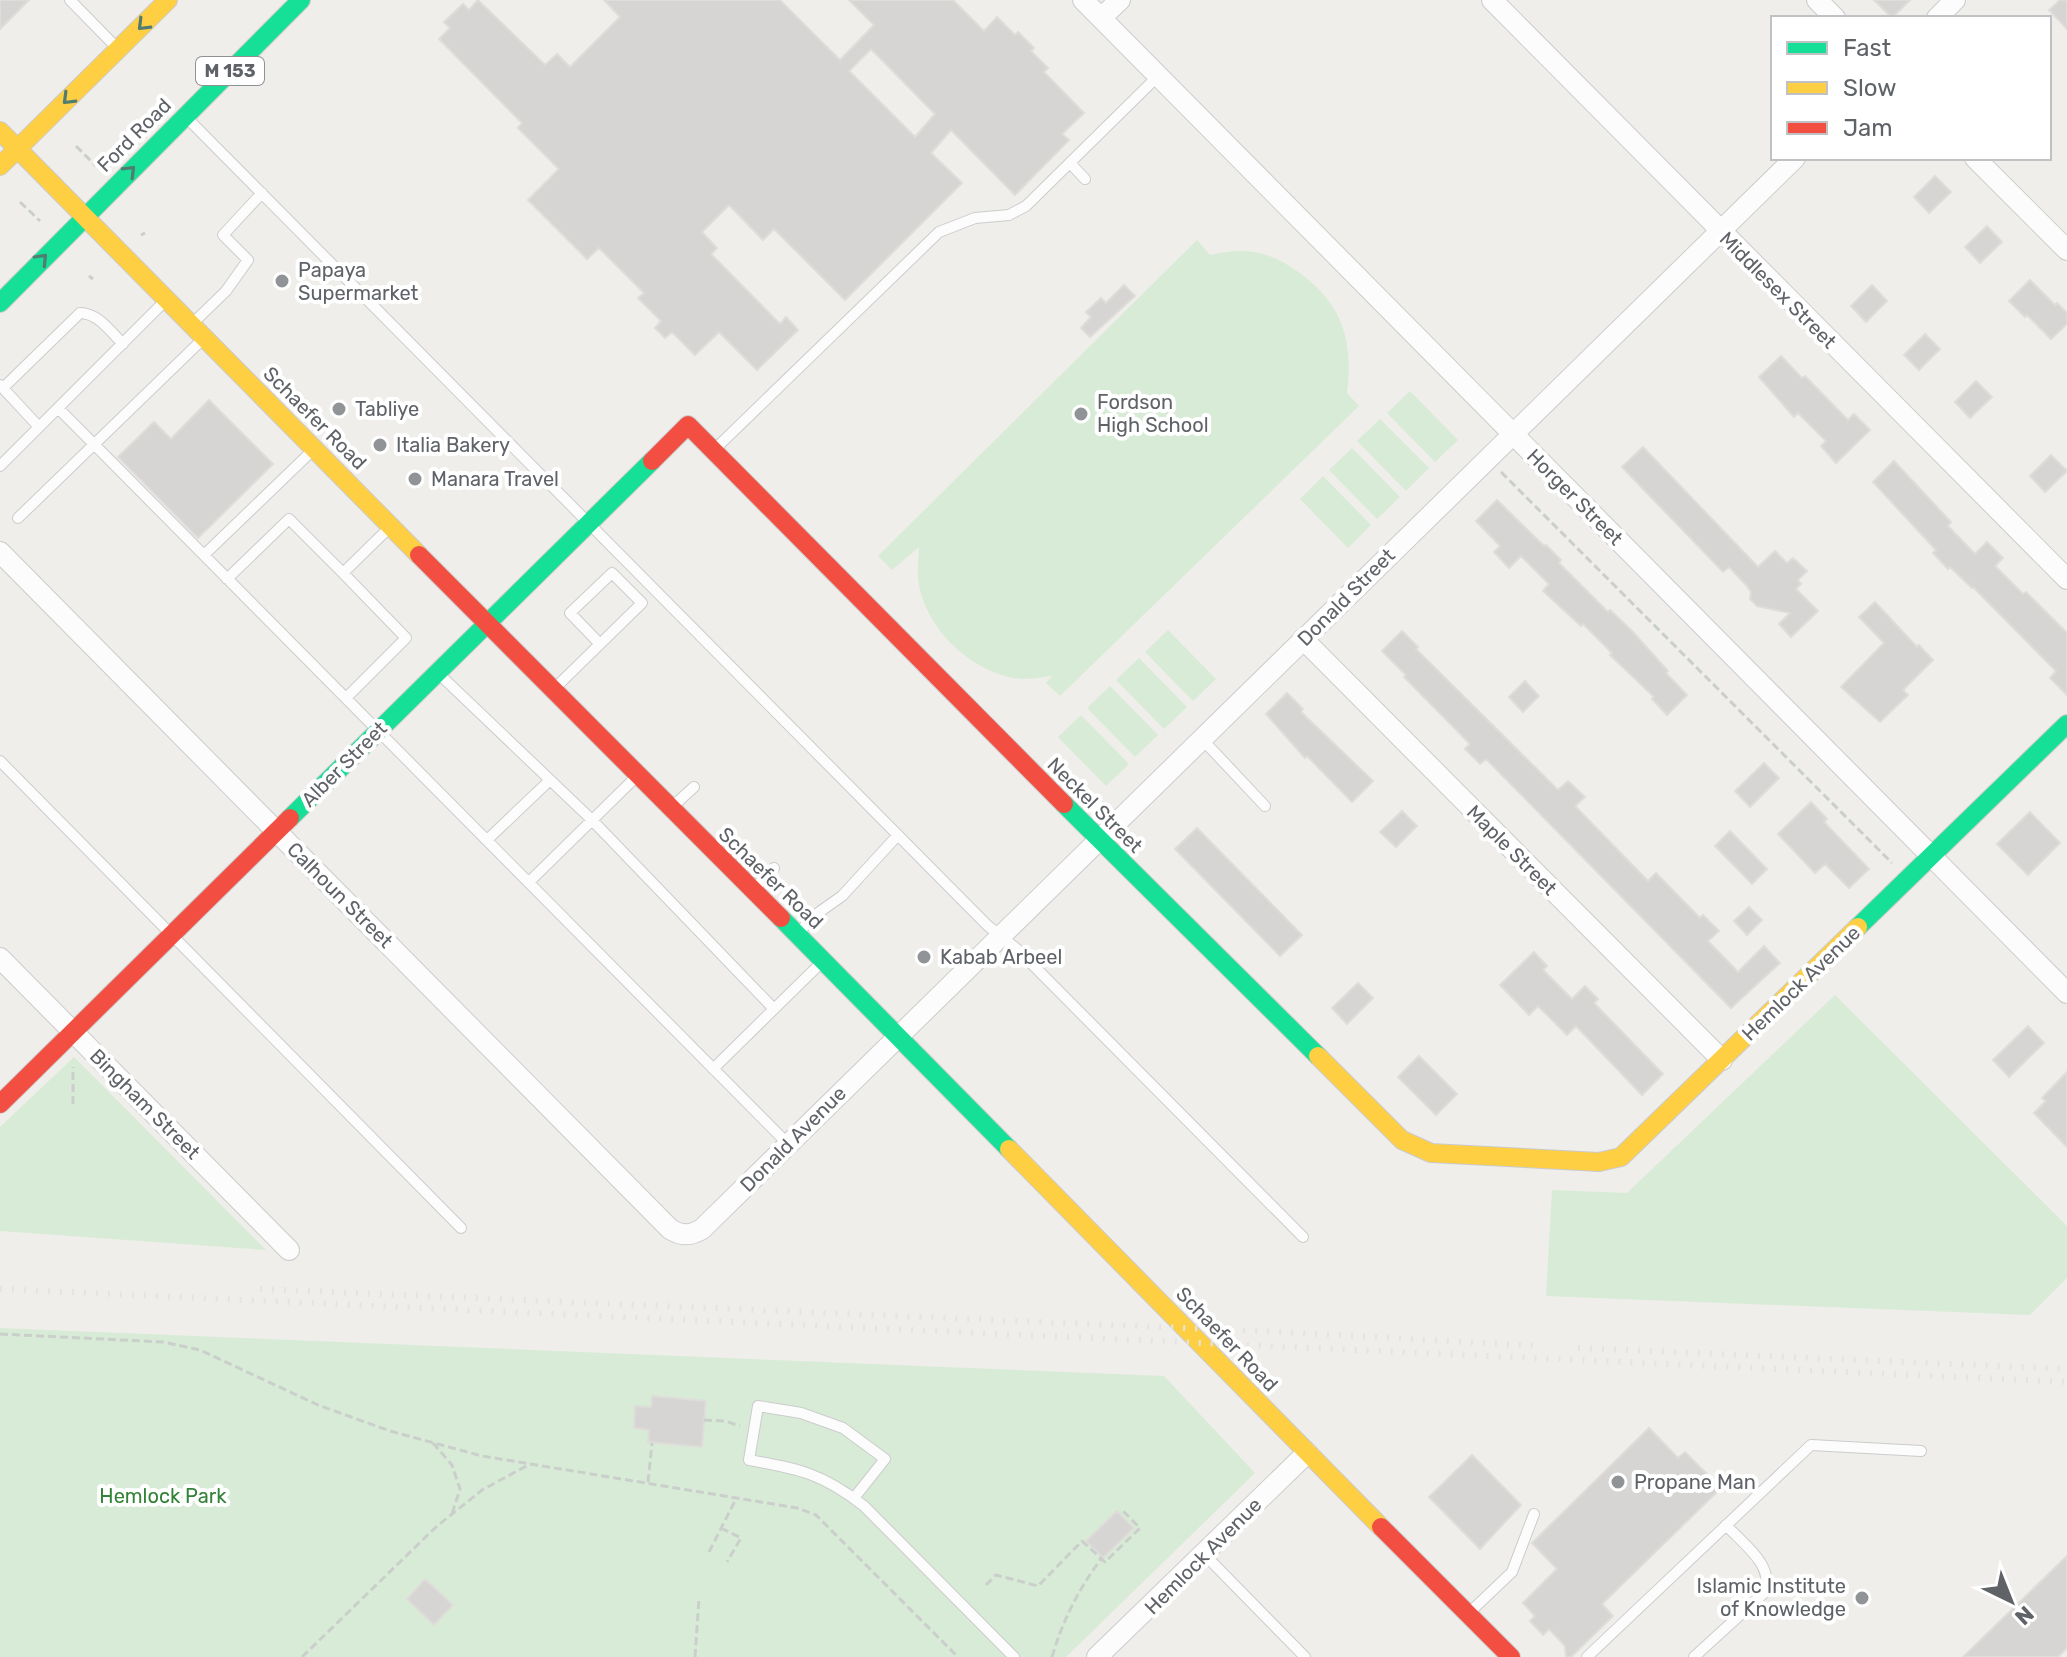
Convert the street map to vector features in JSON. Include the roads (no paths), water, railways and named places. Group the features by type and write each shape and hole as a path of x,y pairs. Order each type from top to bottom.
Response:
{"main road":[{"path":"0,166 168,0"},
{"name":"Ford Road","path":"0,303 301,0"},
{"name":"Schaefer Road","path":"0,131 1511,1657"},
{"name":"Neckel Street","path":"688,425 1099,840 1402,1140 1431,1153 1501,1157"},
{"name":"Alber Street","path":"0,1104 688,425"},
{"name":"Hemlock Avenue","path":"1501,1157 1599,1162 1621,1157 2067,724"}],"street":[{"name":"Horger Street","path":"1083,0 2067,993"},
{"path":"1101,18 1120,0"},
{"name":"Middlesex Street","path":"1492,0 2067,579"},
{"path":"1817,0 1833,16"},
{"path":"1939,16 1955,0"},
{"name":"Donald Street","path":"897,1036 1793,160"},
{"path":"1977,160 2067,250"},
{"name":"Calhoun Street","path":"0,552 670,1229 683,1235"},
{"name":"Maple Street","path":"1303,639 1722,1060"},
{"name":"Bingham Street","path":"0,958 289,1250"},
{"name":"Donald Avenue","path":"683,1235 702,1229 897,1036"},
{"name":"Hemlock Avenue","path":"1098,1657 1307,1453"}],"lane":[{"path":"70,0 118,49"},
{"path":"713,451 939,232 975,218 1009,215 1026,206 1158,76"},
{"path":"185,116 898,835 1018,950 1303,1237"},
{"path":"1070,163 1085,179"},
{"path":"18,518 94,444 198,331 248,260 223,235 262,193"},
{"path":"0,466 167,300"},
{"path":"39,427 2,386 80,313 96,317 123,344"},
{"path":"58,408 788,1144"},
{"path":"204,555 315,449"},
{"path":"227,579 289,519 406,638 346,698"},
{"path":"343,573 391,526"},
{"path":"553,690 642,603 612,573 570,613 600,644"},
{"path":"437,672 591,819 774,1009"},
{"path":"1202,739 1265,806"},
{"path":"0,761 461,1228"},
{"path":"529,882 638,776"},
{"path":"487,840 550,780"},
{"path":"670,809 694,787"},
{"path":"797,934 818,913 842,896 898,835"},
{"path":"751,891 774,868"},
{"path":"713,1069 824,960"},
{"path":"854,1498 885,1459 843,1428 801,1413 758,1406 749,1460 803,1470 842,1489 1014,1657"},
{"path":"1587,1657 1811,1445 1921,1451"},
{"path":"1469,1614 1512,1572 1534,1514"},
{"path":"1694,1657 1764,1593 1768,1585 1763,1565 1726,1525"},
{"path":"1204,1554 1305,1657"}],"railway":[{"path":"0,1289 2067,1382"},
{"path":"260,1289 1302,1333 1538,1346"},
{"path":"1578,1348 2067,1369"}],"place":[{"name":"Papaya Supermarket","path":"282,281"},
{"name":"Tabliye","path":"339,409"},
{"name":"Fordson High School","path":"1081,414"},
{"name":"Italia Bakery","path":"380,445"},
{"name":"Manara Travel","path":"415,479"},
{"name":"Kabab Arbeel","path":"924,957"},
{"name":"Propane Man","path":"1618,1482"},
{"name":"Islamic Institute of Knowledge","path":"1862,1598"}],"park label":[{"name":"Hemlock Park","path":"163,1496"}]}
